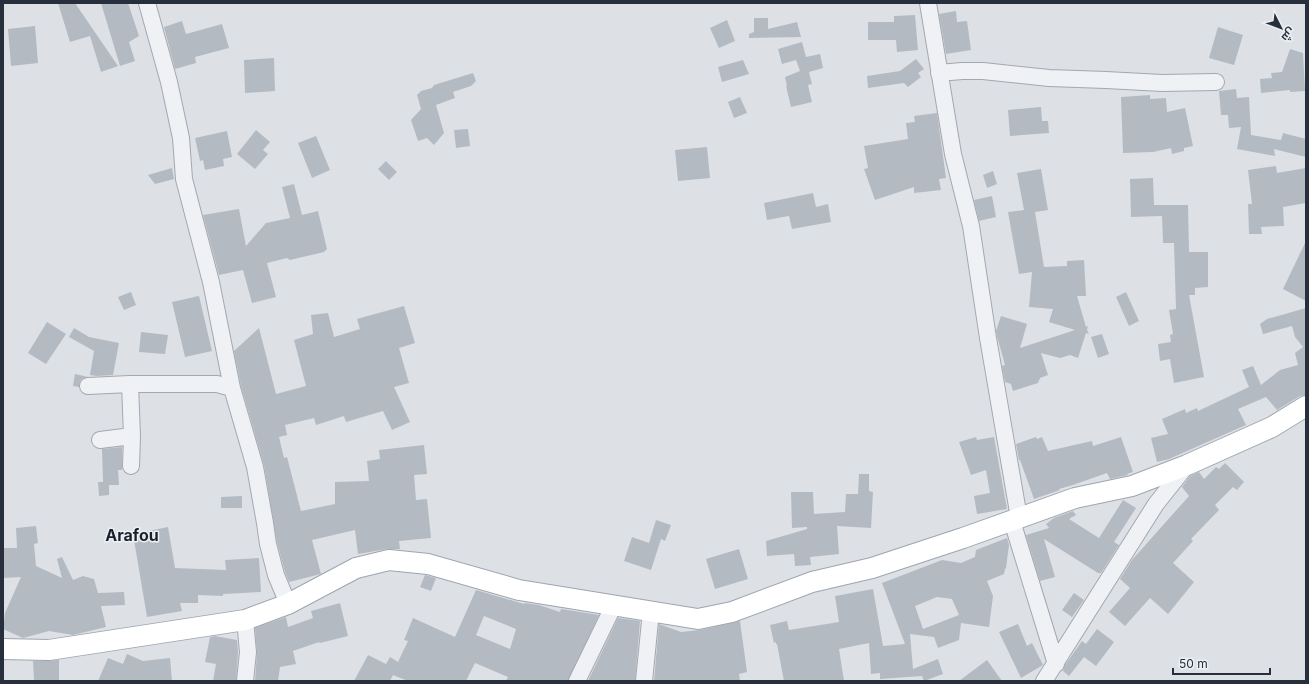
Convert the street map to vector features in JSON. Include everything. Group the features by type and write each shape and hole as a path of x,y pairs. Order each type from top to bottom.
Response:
{"main road":[{"path":"3,648 49,650 246,620 288,604 356,568 389,560 428,564 519,590 698,619 732,612 812,582 872,568 1015,520 1075,498 1132,486 1187,465 1272,427 1306,406"}],"street":[{"path":"147,3 169,82 181,138 184,179 211,282 232,388 255,467 266,524 268,544 276,575 288,604"},
{"path":"928,3 952,154 971,226 1015,520 1056,664"},
{"path":"939,73 983,71 1049,78 1162,83 1216,82"},
{"path":"88,386 130,384 217,384 232,388"},
{"path":"130,384 132,436 131,466"},
{"path":"100,440 132,436"},
{"path":"1044,681 1156,504 1187,465"},
{"path":"578,681 614,605"},
{"path":"644,681 651,611"},
{"path":"245,681 248,652 246,620"}],"building":[{"path":"58,3 75,3 118,66 101,72 90,36 70,42"},
{"path":"101,3 128,3 139,36 129,42 135,61 120,66"},
{"path":"956,11 957,22 967,21 971,50 946,54 939,14"},
{"path":"915,15 918,50 897,52 896,40 868,40 868,22 894,22 894,16"},
{"path":"754,18 768,18 768,29 797,22 801,37 749,38 749,34 754,32"},
{"path":"727,20 735,41 719,48 710,28"},
{"path":"182,21 186,34 222,24 229,48 195,57 196,63 175,69 164,27"},
{"path":"35,26 38,63 11,66 8,29"},
{"path":"1218,27 1243,35 1234,65 1209,58"},
{"path":"802,42 806,57 820,54 823,68 809,72 812,84 808,85 812,102 791,107 785,77 800,71 796,60 782,64 778,49"},
{"path":"1290,49 1303,53 1305,91 1290,92 1290,90 1261,93 1260,79 1272,78 1271,73 1282,72"},
{"path":"274,58 275,91 245,93 244,60"},
{"path":"916,59 924,69 918,73 921,77 908,87 904,83 868,88 867,76 900,71"},
{"path":"743,60 749,74 722,82 718,67"},
{"path":"473,73 476,81 471,86 453,92 455,98 436,105 444,133 434,145 427,138 418,141 411,120 421,109 417,95 421,91 432,88 434,85"},
{"path":"1236,89 1237,98 1249,97 1251,135 1281,140 1283,133 1306,139 1306,157 1274,149 1275,156 1237,149 1241,127 1229,128 1228,115 1221,115 1219,91"},
{"path":"1150,95 1150,99 1166,98 1167,112 1185,108 1193,146 1184,148 1184,151 1172,154 1171,148 1153,152 1123,153 1121,97"},
{"path":"740,97 747,113 734,118 728,102"},
{"path":"1041,107 1042,121 1048,121 1049,133 1010,136 1008,110"},
{"path":"937,113 946,178 939,179 941,190 914,193 914,187 875,200 864,169 868,168 864,146 908,139 906,123 915,122 914,116"},
{"path":"468,129 470,146 456,148 454,130"},
{"path":"256,130 270,142 263,150 268,154 255,169 237,154"},
{"path":"227,131 232,157 223,159 224,166 205,170 203,160 200,161 195,138"},
{"path":"316,136 330,170 312,178 298,143"},
{"path":"707,147 710,178 678,181 675,150"},
{"path":"386,161 397,172 389,180 378,169"},
{"path":"1276,166 1277,173 1306,168 1306,203 1283,207 1284,226 1261,227 1262,234 1249,234 1248,204 1252,204 1248,170"},
{"path":"172,168 174,179 155,184 148,175"},
{"path":"1041,169 1048,210 1035,212 1044,267 1067,266 1067,261 1084,260 1086,296 1077,296 1086,327 1088,326 1087,330 1089,334 1086,333 1078,358 1070,355 1060,358 1041,353 1048,375 1040,378 1038,383 1013,391 1011,384 1005,382 1002,366 1005,365 996,331 1001,316 1027,324 1020,348 1075,330 1049,322 1053,309 1029,307 1032,272 1019,274 1008,212 1024,210 1017,173"},
{"path":"993,171 997,184 987,188 983,175"},
{"path":"1153,178 1154,205 1188,205 1189,252 1208,252 1208,287 1195,288 1195,295 1189,295 1204,377 1174,383 1170,359 1160,361 1158,344 1171,342 1170,335 1173,334 1169,310 1176,309 1174,243 1163,243 1162,216 1131,217 1130,179"},
{"path":"294,184 302,215 318,211 327,249 324,252 290,260 287,258 267,263 276,297 252,303 243,270 219,275 203,215 239,209 246,246 266,223 290,218 282,187"},
{"path":"813,193 816,207 828,204 831,222 792,229 789,216 767,220 764,203"},
{"path":"992,196 996,217 979,221 974,200"},
{"path":"1306,241 1306,301 1283,289"},
{"path":"131,292 136,305 124,310 118,297"},
{"path":"1126,292 1139,321 1129,326 1116,297"},
{"path":"199,296 212,351 185,357 172,302"},
{"path":"404,306 415,343 399,348 409,383 394,387 410,422 392,430 383,411 346,422 344,416 316,425 314,418 285,425 287,435 279,437 284,458 287,457 301,511 335,504 335,482 369,481 367,461 380,459 379,450 424,445 427,474 414,475 416,500 427,499 431,538 399,541 400,549 387,549 358,554 355,530 312,540 321,574 289,582 277,542 264,465 241,386 234,351 259,328 276,394 306,386 294,340 313,334 311,315 328,313 334,337 360,329 357,319"},
{"path":"1306,308 1306,395 1300,396 1277,410 1266,397 1238,409 1246,425 1169,459 1157,462 1151,438 1168,434 1162,419 1185,409 1186,413 1197,408 1198,411 1249,387 1242,370 1253,366 1261,385 1280,370 1298,365 1295,353 1303,347 1295,337 1292,326 1263,334 1260,324 1267,319"},
{"path":"47,322 66,334 46,364 28,353"},
{"path":"74,328 89,337 119,343 113,375 90,375 94,351 69,337"},
{"path":"141,332 168,335 165,354 139,352"},
{"path":"1102,334 1109,354 1098,358 1091,337"},
{"path":"75,374 88,377 83,378 80,381 79,387 73,386"},
{"path":"976,437 977,440 994,437 1007,509 977,514 974,496 990,493 986,470 971,475 959,442"},
{"path":"1036,437 1037,439 1042,437 1048,451 1092,441 1093,446 1121,437 1133,472 1127,474 1128,475 1110,479 1107,473 1034,499 1019,460 1016,444"},
{"path":"122,447 122,470 118,470 119,485 109,485 109,495 99,496 98,482 103,482 102,449"},
{"path":"1225,463 1244,482 1237,490 1233,487 1215,505 1219,510 1191,539 1193,541 1173,563 1194,582 1168,614 1150,598 1125,626 1109,612 1130,588 1120,579 1132,560 1189,496 1182,487 1190,476 1199,472 1204,479 1216,467 1219,469"},
{"path":"859,474 869,474 869,491 873,492 871,528 837,526 839,554 810,557 811,565 795,566 794,554 767,556 766,541 807,529 807,527 792,528 791,492 813,492 814,514 845,512 846,494 858,494"},
{"path":"242,496 242,508 221,508 221,497"},
{"path":"1123,500 1136,508 1114,542 1119,545 1101,573 1098,573 1044,539 1055,577 1040,581 1026,535 1049,528 1046,524 1054,518 1073,511 1076,515 1069,519 1099,538"},
{"path":"656,520 671,525 665,541 661,539 651,570 624,561 632,537 649,543"},
{"path":"36,526 38,543 34,544 36,566 62,578 57,559 62,557 73,580 83,576 94,579 98,593 124,592 125,605 101,606 106,627 73,635 49,631 23,638 3,629 5,613 21,577 3,578 3,548 17,548 16,528"},
{"path":"168,527 175,568 226,570 225,560 259,558 261,592 223,594 223,596 198,595 198,603 180,603 182,611 147,617 133,534"},
{"path":"1007,538 1009,545 1004,574 987,581 993,596 989,627 961,623 959,640 938,648 934,637 910,634 913,669 938,659 943,674 924,681 922,676 880,679 880,673 871,674 869,643 839,649 844,681 784,681 777,644 776,642 774,643 770,625 787,621 789,630 839,622 835,596 873,589 883,646 905,644 882,583 942,560 961,563 975,557 976,550","holes":["937,597 952,599 959,615 923,629 915,606"]},
{"path":"739,549 748,579 715,589 706,559"},
{"path":"425,575 436,578 431,591 420,587"},
{"path":"476,590 524,604 539,605 560,612 561,609 599,615 568,681 506,681 508,677 475,663 466,681 408,681 393,675 390,681 354,681 368,655 386,664 390,657 398,662 408,641 404,640 413,618 455,637","holes":["484,616 516,629 510,649 476,635"]},
{"path":"1074,593 1084,600 1072,617 1062,610"},
{"path":"340,603 348,636 319,642 293,651 296,664 280,667 278,681 255,681 257,653 255,628 286,617 288,627 313,618 311,611"},
{"path":"618,618 640,621 635,681 588,681"},
{"path":"740,621 747,672 739,674 740,681 654,681 659,624 681,632 700,630"},
{"path":"1018,624 1027,646 1032,643 1043,665 1021,678 999,632"},
{"path":"1097,629 1114,642 1096,666 1084,657 1069,676 1063,671 1065,665 1082,641 1086,644"},
{"path":"215,636 237,640 238,652 236,681 213,681 216,664 205,662 210,637"},
{"path":"127,654 143,661 170,658 172,681 98,681 108,658 123,664"},
{"path":"59,660 59,681 34,681 33,661"},
{"path":"987,660 1002,681 959,681"}],"district":[{"name":"Arafou","path":"132,535"}]}
